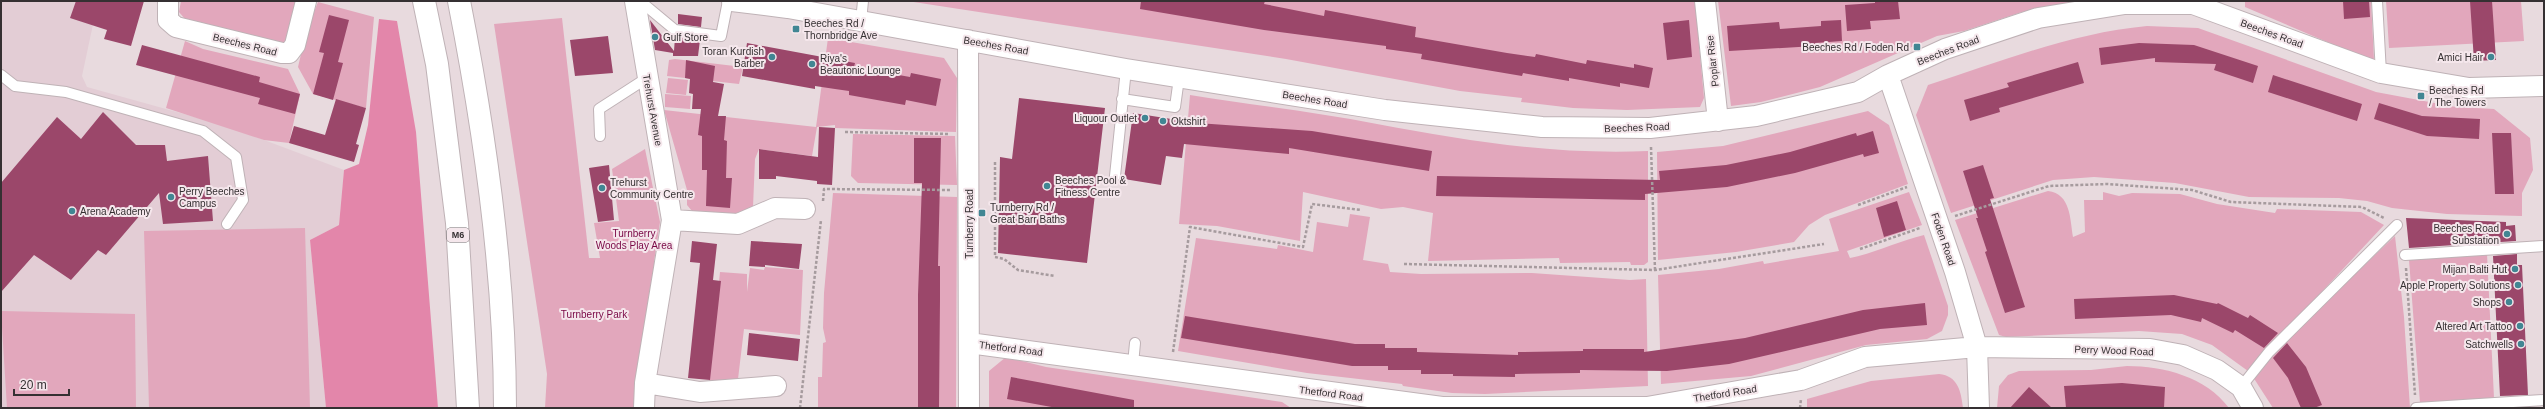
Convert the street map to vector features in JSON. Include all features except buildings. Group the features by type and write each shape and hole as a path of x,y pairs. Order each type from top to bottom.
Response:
{"highway":[{"name":"M6","path":"424,1 437,64 457,223 468,385 468,408"},
{"path":"459,1 472,66 494,224 505,408"}],"street":[{"name":"Beeches Road","path":"168,1 168,20 176,27 282,53 289,53 295,45 306,1"},
{"name":"Trehurst Avenue","path":"635,1 672,220 645,383 644,408"},
{"name":"Beeches Road","path":"732,1 787,5 861,21 1179,78 1385,110 1542,127 1650,128 1756,116 1858,92 1888,75 1945,49 2038,18 2125,4 2193,4 2231,10 2381,73 2469,88 2544,86"},
{"name":"Poplar Rise","path":"1705,1 1718,121"},
{"name":"Turnberry Road","path":"968,40 968,408"},
{"name":"Foden Road","path":"1888,75 1939,222 1977,347 1979,408"},
{"path":"672,220 738,224 776,208 816,209"},
{"name":"Thetford Road","path":"969,343 1133,364 1311,399 1442,407 1647,407 1801,380 1865,357 1977,347"},
{"name":"Perry Wood Road","path":"1977,347 2150,349 2184,356 2218,370 2241,387 2253,408"},
{"path":"645,383 700,392 776,386"}],"lane":[{"path":"640,1 675,30 721,36 728,1"},
{"path":"861,21 864,1"},
{"path":"2377,1 2381,73"},
{"path":"1115,176 1126,69"},
{"path":"1,75 15,86 66,92 203,131 236,157 243,200 227,224"},
{"path":"600,136 600,109 648,78"},
{"path":"1122,99 1175,107 1179,78"},
{"path":"2241,387 2268,352 2397,225"},
{"path":"2404,255 2544,246"},
{"path":"1133,364 1135,343"},
{"path":"2416,408 2544,400"}],"path":[{"path":"1650,128 1655,270"},
{"path":"844,132 968,134"},
{"path":"994,162 995,257 1004,259 1018,270 1055,276"},
{"path":"1858,204 1891,195 1925,180"},
{"path":"1860,249 1979,207 2049,186 2107,184 2192,190 2231,202 2362,206 2397,225"},
{"path":"800,408 816,209 824,189 969,190"},
{"path":"1170,371 1190,227 1303,246 1312,204 1361,210"},
{"path":"1404,264 1655,270 1824,244"},
{"path":"2404,255 2416,408"}],"shaded area":[{"name":"Perry Beeches Campus","path":"1,1 98,1 82,76 87,87 227,126 344,170 339,225 310,240 326,408 1,408"},
{"path":"379,19 397,21 416,132 438,408 326,408 310,240 339,225 344,170 359,164 368,125"}],"green space":[{"path":"181,1 296,1 288,42 280,45 185,19 179,12"},
{"path":"907,1 1695,1 1704,98 1700,107 1627,110 1573,108 1521,102 1522,98 1460,91 1286,59"},
{"path":"1718,1 2108,1 2022,12 1964,31 1937,36 1820,87 1761,102 1731,106"},
{"path":"2245,1 2371,1 2374,60 2346,50 2245,7"},
{"path":"2386,1 2521,1 2524,41 2389,48"},
{"path":"318,2 374,17 366,108 313,94 298,67 307,29"},
{"name":"Turnberry Park","path":"562,18 589,258 600,258 594,223 619,221 612,169 645,149 660,222 654,262 658,263 635,408 545,408 547,374 494,24"},
{"path":"2147,26 2198,28 2376,92 2456,107 2494,109 2530,138 2533,170 2522,193 2522,216 2447,214 2392,208 2367,201 2339,198 2249,197 2175,183 2094,177 2053,180 1951,213 1916,115 1928,85 2063,42 2091,35"},
{"path":"828,38 944,58 957,78 956,132 835,128 835,125 817,127 812,156 759,149 755,159 753,207 734,214 692,211 687,205 687,190 664,110 816,127"},
{"path":"185,41 203,49 288,69 300,94 289,143 264,140 166,108"},
{"path":"675,59 743,67 739,84 667,76 669,60"},
{"path":"668,78 688,80 686,95 666,93"},
{"path":"665,94 691,96 690,109 665,107"},
{"path":"1190,95 1330,116 1478,141 1545,149 1579,151 1648,151 1648,262 1644,265 1631,265 1630,262 1560,263 1559,258 1428,261 1433,213 1403,207 1381,209 1303,192 1300,241 1217,226 1179,224"},
{"path":"1868,111 1889,125 1908,184 1825,215 1809,225 1794,242 1736,252 1658,260 1657,152 1723,146"},
{"path":"853,134 955,136 957,185 858,183 851,176"},
{"path":"2048,191 2056,193 2065,202 2070,215 2073,237 2085,232 2084,200 2103,200 2103,192 2119,196 2132,193 2180,194 2217,204 2275,213 2277,209 2361,212 2384,225 2248,371 2212,345 2182,334 2139,331 2006,337 1999,335 1955,220"},
{"path":"1909,192 1922,225 1847,251 1850,258 1924,235 1948,306 1948,315 1942,331 1927,339 1866,345 1751,376 1661,384 1658,275 1719,269 1763,261 1764,264 1839,251 1829,219"},
{"path":"833,193 957,197 956,408 818,408 818,377 822,377 823,343 826,342 823,328 824,293"},
{"path":"1350,214 1370,217 1363,260 1388,264 1390,272 1421,274 1532,273 1630,280 1646,279 1648,386 1485,394 1452,393 1403,386 1402,384 1307,373 1178,351 1196,238 1277,249 1278,245 1313,252 1317,222 1348,227"},
{"path":"305,228 310,408 149,408 144,231"},
{"path":"2395,236 2404,317 2410,408 2273,408 2253,377 2271,354"},
{"path":"2487,254 2494,398 2420,403 2409,260"},
{"path":"765,267 803,270 800,335 744,329 738,379 709,382 720,272 747,274 747,292 750,268 764,270"},
{"path":"1,311 135,314 136,408 7,408"},
{"path":"1006,357 1046,367 1282,402 1291,408 989,408 989,371"},
{"path":"2127,366 2155,368 2183,375 2209,388 2220,397 2229,408 1997,408 1999,386 2008,375 2019,371 2091,370"},
{"path":"1939,374 1950,378 1957,385 1960,390 1963,408 1807,408 1807,399 1871,381"}],"place":[{"name":"Beeches Rd / Thornbridge Ave","path":"796,29"},
{"name":"Gulf Store","path":"655,37"},
{"name":"Beeches Rd / Foden Rd","path":"1917,47"},
{"name":"Toran Kurdish Barber","path":"772,57"},
{"name":"Amici Hair","path":"2491,57"},
{"name":"Riya's Beautonic Lounge","path":"812,64"},
{"name":"Beeches Rd / The Towers","path":"2421,96"},
{"name":"Liquour Outlet","path":"1145,118"},
{"name":"Oktshirt","path":"1163,121"},
{"name":"Beeches Pool & Fitness Centre","path":"1047,186"},
{"name":"Trehurst Community Centre","path":"602,188"},
{"name":"Perry Beeches Campus","path":"171,197"},
{"name":"Arena Academy","path":"72,211"},
{"name":"Turnberry Rd / Great Barr Baths","path":"982,213"},
{"name":"Beeches Road Substation","path":"2507,234"},
{"name":"Mijan Balti Hut","path":"2515,269"},
{"name":"Apple Property Solutions","path":"2518,285"},
{"name":"Shops","path":"2509,302"},
{"name":"Altered Art Tattoo","path":"2520,326"},
{"name":"Satchwells","path":"2521,344"}],"park label":[{"name":"Turnberry Woods Play Area","path":"634,238"}]}
